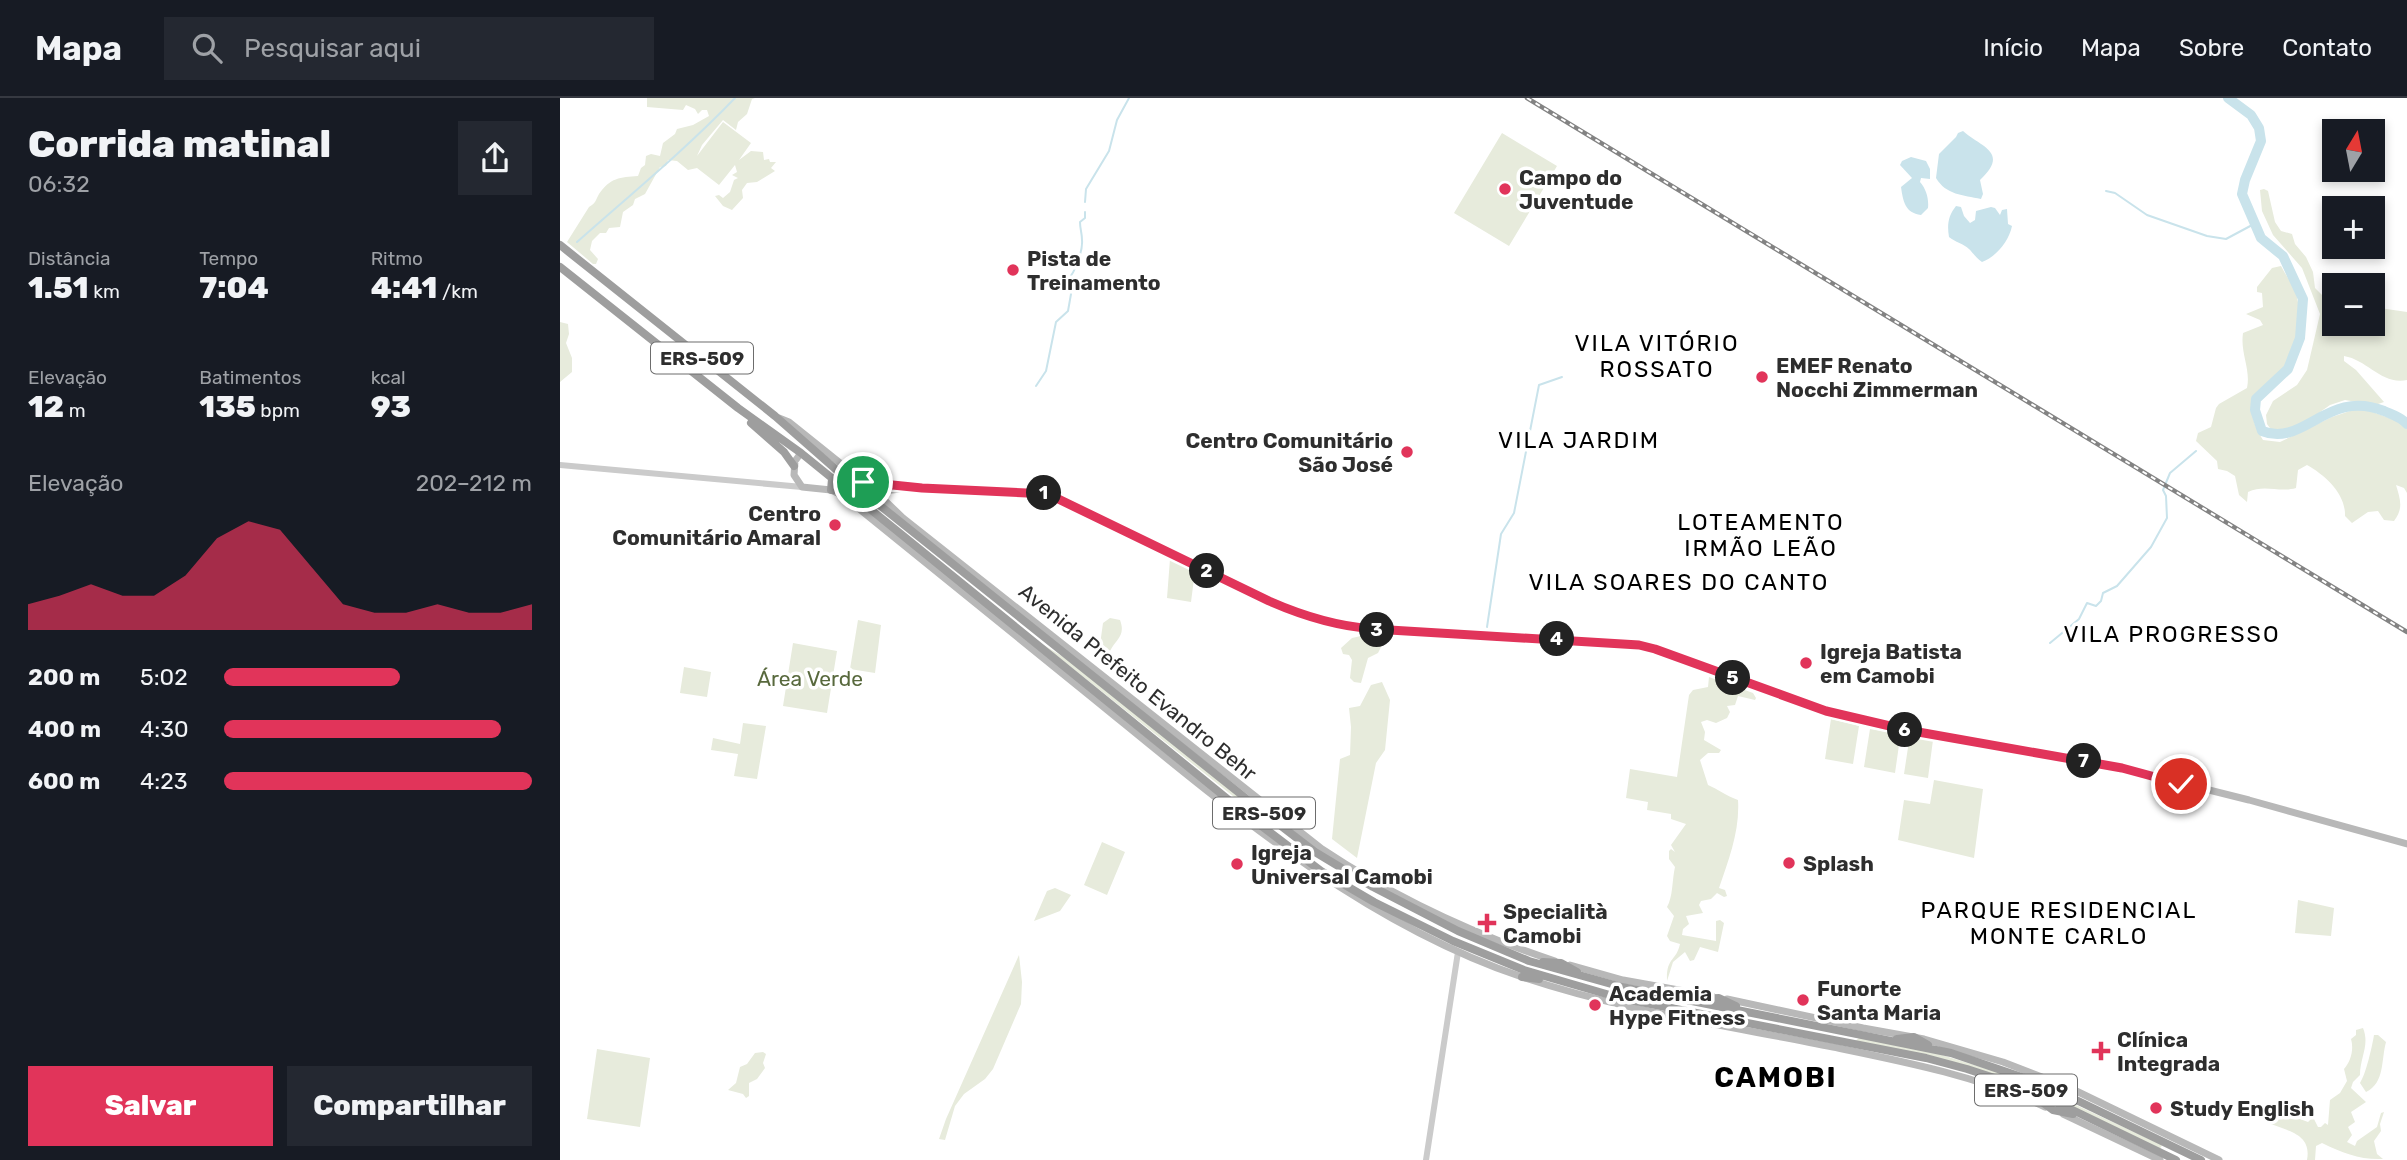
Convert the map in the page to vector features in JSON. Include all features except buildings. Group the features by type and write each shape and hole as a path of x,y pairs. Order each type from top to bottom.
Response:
{"highway":[{"name":"Avenida Prefeito Evandro Behr","path":"560,245 775,416 848,480 878,499 965,574 1061,650 1318,850 1383,893 1482,942 1529,961 1592,980 1862,1032 2000,1069 2045,1086 2201,1160"},
{"name":"Avenida Prefeito Evandro Behr","path":"560,267 738,408 801,453 1031,645 1295,852 1374,902 1462,949 1557,981 1620,998 1926,1058 1987,1075 2028,1090 2176,1160"},
{"name":"ERS-509","path":"738,408 748,421 784,452 794,470"},
{"path":"801,453 808,450 816,452"},
{"path":"832,479 831,490 846,490"},
{"path":"848,480 863,482"},
{"path":"865,505 878,499"},
{"name":"ERS-509","path":"965,574 995,589 1017,615"},
{"name":"ERS-509","path":"958,582 976,604"},
{"name":"ERS-509","path":"1031,645 1042,641 1061,650"},
{"name":"ERS-509","path":"1181,769 1217,791"},
{"name":"ERS-509","path":"1295,852 1308,854 1318,850"},
{"name":"ERS-509","path":"1374,902 1407,925"},
{"path":"1462,949 1482,942"},
{"name":"ERS-509","path":"1529,961 1561,963 1592,980"},
{"name":"ERS-509","path":"1521,977 1557,981"},
{"name":"ERS-509","path":"1686,999 1718,998 1749,1012"},
{"path":"1845,1043 1862,1032"},
{"name":"ERS-509","path":"1808,1036 1820,1044 1835,1041"},
{"name":"ERS-509","path":"1891,1040 1914,1037 1936,1050"},
{"name":"ERS-509","path":"2028,1090 2053,1110 2087,1117"}],"main road":[{"name":"Avenida Prefeito Evandro Behr","path":"775,416 789,422 863,482 878,499 995,589 1318,850 1373,882 1512,947 1561,963 1623,980 1718,998 1862,1032 1914,1037 2026,1070 2076,1090 2219,1160"},
{"path":"794,470 801,453"},
{"name":"ERS-509","path":"794,470 802,487"},
{"path":"863,482 922,488 1048,494 1269,601 1294,612 1335,624 1373,629 1639,645 1826,711 1907,730 2122,768 2407,844"},
{"name":"Avenida Prefeito Evandro Behr","path":"802,487 831,490 842,495 1283,849 1343,889 1407,925 1521,977 1619,1004 1945,1071 2009,1090 2160,1160"},
{"path":"878,499 889,489 922,488"}],"street":[{"path":"560,465 802,487"},
{"path":"784,486 794,470"},
{"path":"1426,1160 1462,949"}],"green space":[{"path":"647,98 755,98 752,99 747,114 738,122 736,130 723,120 702,145 697,156 723,122 751,143 739,160 751,151 763,152 764,160 776,162 771,168 775,171 757,182 747,183 742,190 743,198 732,210 723,206 715,196 723,198 730,192 734,180 738,178 732,175 737,172 735,165 719,185 697,168 688,170 677,161 668,160 666,166 660,167 645,194 635,199 633,205 623,212 620,227 609,228 606,233 600,233 592,241 590,250 598,259 596,264 593,264 567,242 599,194 616,179 638,176 645,165 646,156 660,156 663,143 675,134 677,129 693,125 709,116 707,110 698,114 695,109 686,105 683,110 647,107"},
{"name":"Campo do Juventude","path":"1502,133 1557,166 1509,246 1454,213"},
{"path":"2260,190 2268,191 2275,222 2281,231 2292,234 2295,244 2306,257 2313,272 2315,288 2322,295 2322,336 2385,336 2385,309 2407,312 2407,380 2398,381 2382,376 2353,358 2344,356 2344,361 2356,370 2384,402 2375,405 2345,400 2330,405 2306,422 2277,432 2272,431 2267,424 2266,415 2273,401 2297,385 2307,370 2320,314 2302,268 2273,235 2262,211"},
{"path":"2281,266 2295,290 2299,309 2298,331 2285,369 2255,399 2252,412 2256,426 2263,440 2280,442 2332,417 2356,409 2400,422 2407,429 2407,493 2404,488 2396,485 2400,508 2394,521 2384,520 2378,511 2368,512 2352,523 2345,516 2342,500 2333,486 2307,465 2298,470 2296,488 2254,490 2248,492 2247,502 2239,495 2235,476 2218,469 2217,461 2196,441 2198,433 2211,427 2219,404 2247,388 2243,333 2263,325 2260,320 2246,314 2263,307 2262,293 2257,292 2257,287 2272,268"},
{"path":"560,322 568,324 566,343 572,358 572,372 560,382"},
{"path":"1170,559 1195,571 1191,602 1167,598"},
{"path":"1110,618 1120,620 1121,634 1110,651 1104,646 1103,656 1098,659 1103,623"},
{"name":"Área Verde","path":"858,620 881,625 875,673 850,669"},
{"path":"1361,636 1379,640 1382,645 1378,653 1368,658 1361,683 1350,678 1352,660 1349,655 1343,654 1341,648 1352,638"},
{"name":"Área Verde","path":"793,643 837,651 827,713 783,706"},
{"path":"1042,644 1070,661 1268,820 1253,812"},
{"path":"684,667 711,672 707,697 680,693"},
{"path":"1709,677 1753,693 1756,698 1738,696 1735,705 1727,706 1730,712 1727,718 1716,723 1707,720 1701,722 1705,732 1704,740 1721,750 1719,753 1708,753 1700,760 1708,785 1738,800 1738,811 1733,844 1719,888 1725,890 1727,896 1717,893 1711,899 1701,901 1699,905 1703,913 1686,916 1689,924 1683,929 1682,935 1716,941 1716,921 1724,923 1718,952 1700,947 1694,960 1690,961 1685,952 1673,962 1667,981 1668,968 1680,944 1670,941 1667,936 1674,916 1667,907 1675,867 1669,859 1669,851 1671,849 1675,852 1671,845 1686,824 1671,819 1671,814 1647,810 1648,802 1626,798 1630,769 1677,777 1689,695 1693,690 1708,687"},
{"path":"1382,682 1390,700 1385,750 1376,763 1357,858 1332,839 1340,759 1350,755 1349,708 1360,706 1371,685"},
{"path":"1831,719 1859,726 1853,764 1825,759"},
{"name":"Área Verde","path":"743,723 766,726 757,779 734,776 738,754 711,750 713,738 740,744"},
{"path":"1870,729 1896,734 1900,738 1895,773 1864,767"},
{"path":"1913,736 1933,740 1928,778 1904,774 1909,741"},
{"path":"1934,780 1983,789 1974,858 1898,840 1904,800 1930,804"},
{"path":"1102,842 1125,852 1107,895 1084,885"},
{"path":"1055,888 1071,895 1060,911 1034,921 1047,891"},
{"path":"2298,900 2334,908 2331,936 2295,933"},
{"path":"1019,955 1021,1004 993,1069 985,1079 964,1094 955,1106 945,1140 939,1139 946,1119"},
{"path":"2363,1028 2365,1046 2360,1075 2351,1088 2366,1102 2351,1112 2355,1122 2348,1127 2352,1135 2347,1142 2355,1146 2357,1141 2377,1127 2381,1113 2384,1112 2381,1131 2374,1141 2377,1154 2383,1159 2352,1155 2322,1143 2316,1146 2315,1160 2307,1160 2308,1151 2302,1138 2266,1122 2271,1108 2308,1122 2313,1117 2318,1127 2325,1123 2328,1125 2330,1100 2340,1093 2347,1081 2344,1069 2351,1055 2351,1039 2356,1035 2356,1030"},
{"path":"2374,1035 2386,1042 2379,1077 2366,1092 2360,1083 2367,1067"},
{"path":"1859,1038 1929,1051 2020,1079 2162,1145 2160,1149 2042,1093 1854,1042"},
{"path":"597,1049 650,1058 640,1127 587,1119"},
{"path":"755,1053 766,1054 763,1063 765,1068 757,1079 749,1083 749,1096 746,1098 743,1094 728,1090 736,1083 740,1067 747,1064"}],"water":[{"path":"1963,131 1993,156 1989,171 1980,180 1983,194 1981,199 1950,191 1936,178 1939,154"},
{"path":"1911,157 1926,161 1930,169 1930,179 1921,178 1920,182 1927,194 1928,204 1928,208 1921,215 1908,209 1901,187 1912,178 1900,165"},
{"path":"1956,206 1961,207 1970,223 1975,220 1976,211 1991,207 2000,215 2002,210 2007,209 2008,224 2012,226 2010,232 2001,248 1987,260 1982,262 1967,247 1949,237 1949,221"}],"waterway":[{"path":"577,242 677,154 735,98"},
{"path":"1085,202 1086,189 1109,151 1117,120 1129,98"},
{"path":"2228,98 2251,115 2259,128 2261,141 2242,194 2261,238 2283,256 2303,299 2300,338 2288,369 2256,399 2255,410 2262,431 2277,434 2291,432 2331,412 2364,406 2394,415 2407,424"},
{"path":"2106,191 2115,193 2147,215 2207,236 2226,239 2254,224"},
{"path":"1036,386 1046,371 1056,322 1068,311 1071,294 1068,279 1080,255 1080,222 1085,218 1085,212"},
{"path":"1487,627 1501,534 1514,513 1539,385 1562,377"},
{"path":"2050,643 2079,619 2087,603 2096,606 2103,593 2117,586 2151,547 2167,518 2166,496 2163,490 2170,473 2196,451"}],"railway":[{"path":"1527,98 2407,632"}],"place":[{"name":"Campo do Juventude","path":"1505,189"},
{"name":"Pista de Treinamento","path":"1013,270"},
{"name":"EMEF Renato Nocchi Zimmerman","path":"1762,377"},
{"name":"Centro Comunitário São José","path":"1407,452"},
{"name":"Centro Comunitário Amaral","path":"835,525"},
{"name":"Igreja Batista em Camobi","path":"1806,663"},
{"name":"Splash","path":"1789,863"},
{"name":"Igreja Universal Camobi","path":"1237,864"},
{"name":"Specialità Camobi","path":"1487,923"},
{"name":"Funorte Santa Maria","path":"1803,1000"},
{"name":"Academia Hype Fitness","path":"1595,1005"},
{"name":"Clínica Integrada","path":"2101,1051"},
{"name":"Study English","path":"2156,1108"}],"district":[{"name":"VILA VITÓRIO ROSSATO","path":"1657,356"},
{"name":"VILA JARDIM","path":"1579,440"},
{"name":"LOTEAMENTO IRMÃO LEÃO","path":"1761,535"},
{"name":"VILA SOARES DO CANTO","path":"1679,582"},
{"name":"VILA PROGRESSO","path":"2172,634"},
{"name":"PARQUE RESIDENCIAL MONTE CARLO","path":"2059,923"},
{"name":"CAMOBI","path":"1776,1077"}],"route":[{"path":"863,482 922,488 1048,494 1269,601 1312,618 1348,627 1639,645 1826,711 1907,730 2122,768 2181,784"}]}
